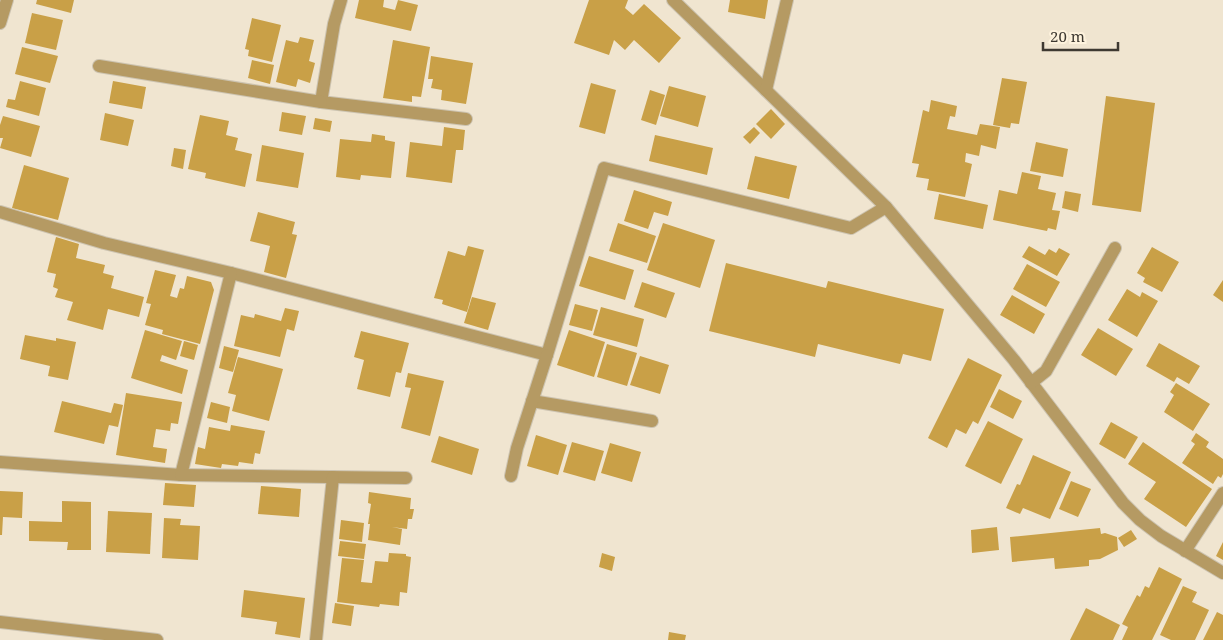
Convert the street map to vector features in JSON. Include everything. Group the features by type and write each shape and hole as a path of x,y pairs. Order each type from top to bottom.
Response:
{"street":[{"path":"0,24 7,0"},
{"path":"321,102 334,24 341,0"},
{"path":"673,0 886,207 1014,360 1123,502 1140,520 1161,536 1223,573"},
{"path":"766,90 787,0"},
{"path":"99,66 321,102 466,119"},
{"path":"511,476 517,448 604,168 851,228 886,207"},
{"path":"0,212 104,243 231,273 547,354"},
{"path":"1031,383 1046,372 1115,248"},
{"path":"182,475 231,273"},
{"path":"532,401 652,421"},
{"path":"0,462 182,475 406,478"},
{"path":"316,640 333,477"},
{"path":"1185,551 1223,492"},
{"path":"0,622 157,640"}],"building":[{"path":"37,0 74,0 71,13 36,4"},
{"path":"359,0 384,0 383,7 395,10 398,0 418,5 411,31 355,18"},
{"path":"589,0 628,0 625,8 633,15 644,4 681,38 659,63 634,40 625,50 614,40 609,55 574,43"},
{"path":"730,0 768,0 765,19 728,12"},
{"path":"32,13 63,20 56,50 25,43"},
{"path":"252,18 281,25 272,62 248,56 249,50 245,49"},
{"path":"300,37 314,40 309,61 315,63 310,83 298,79 296,87 276,82 286,40 298,43"},
{"path":"393,40 430,47 421,97 412,96 412,102 383,98"},
{"path":"22,47 58,56 50,83 15,74"},
{"path":"431,56 473,63 466,104 441,100 442,90 431,88 433,79 428,79"},
{"path":"252,60 274,65 270,84 248,78"},
{"path":"1002,78 1027,82 1019,124 1011,123 1010,128 993,125"},
{"path":"20,81 46,88 39,116 6,107 8,99 15,100"},
{"path":"113,81 146,87 142,109 109,103"},
{"path":"591,83 616,90 605,134 579,127"},
{"path":"669,86 706,96 698,127 660,116"},
{"path":"650,90 665,95 656,125 641,120"},
{"path":"1106,96 1155,103 1141,212 1092,205"},
{"path":"931,100 957,106 955,117 950,116 947,129 977,135 980,124 1000,127 996,149 981,145 979,156 966,153 965,162 972,164 965,197 927,190 929,179 916,177 919,164 912,163 923,110 929,112"},
{"path":"771,109 785,124 771,139 756,124"},
{"path":"282,112 306,116 302,135 279,131"},
{"path":"105,113 134,120 128,146 100,140"},
{"path":"200,115 229,121 226,135 238,138 235,150 252,154 245,187 205,178 206,173 188,169"},
{"path":"3,116 40,126 31,157 0,148 3,138 0,138 0,125"},
{"path":"315,118 332,121 330,132 313,129"},
{"path":"444,127 465,130 463,150 456,150 452,183 406,177 410,142 442,146"},
{"path":"754,127 760,133 750,144 743,137"},
{"path":"372,134 385,136 385,140 395,142 391,178 361,175 360,180 336,177 340,139 371,142"},
{"path":"655,135 713,148 707,175 649,161"},
{"path":"1036,142 1068,149 1063,177 1030,171"},
{"path":"262,145 304,153 298,188 256,181"},
{"path":"174,148 186,150 183,169 171,166"},
{"path":"755,156 797,166 789,199 747,189"},
{"path":"24,165 69,178 58,220 12,208"},
{"path":"1022,172 1041,176 1038,189 1056,193 1052,210 1060,211 1056,230 1048,228 1047,231 993,220 999,190 1017,194"},
{"path":"634,190 672,202 668,216 654,212 648,229 624,221"},
{"path":"1065,191 1081,194 1078,212 1062,208"},
{"path":"939,194 988,205 983,229 934,219"},
{"path":"258,212 295,222 292,234 297,235 286,278 264,272 270,246 250,241"},
{"path":"618,223 656,236 647,263 609,251"},
{"path":"663,223 715,240 700,288 647,270"},
{"path":"56,237 79,244 76,258 105,265 103,273 114,276 111,288 144,297 139,317 108,309 103,330 67,320 73,302 55,297 58,289 53,287 56,274 47,272"},
{"path":"468,246 484,250 467,312 442,304 443,300 434,298 448,251 465,256"},
{"path":"1029,246 1045,255 1049,249 1056,253 1059,248 1070,254 1057,276 1022,257"},
{"path":"1152,247 1179,262 1162,292 1143,282 1145,278 1137,273"},
{"path":"589,256 634,270 625,300 579,286"},
{"path":"726,263 826,288 828,281 944,309 931,361 903,354 900,364 818,344 815,357 709,331"},
{"path":"1027,264 1060,282 1046,307 1013,289"},
{"path":"155,270 176,275 170,296 177,298 180,288 184,289 187,276 211,282 214,290 200,344 162,334 163,330 145,325 151,304 146,303"},
{"path":"1223,280 1223,302 1213,295"},
{"path":"642,282 675,293 666,318 634,307"},
{"path":"1127,289 1140,297 1142,292 1158,301 1137,337 1108,320"},
{"path":"1012,295 1045,314 1034,334 1000,315"},
{"path":"472,297 496,303 488,330 464,323"},
{"path":"575,304 598,310 592,331 569,325"},
{"path":"601,307 644,319 637,347 593,335"},
{"path":"285,308 299,311 294,331 287,329 280,357 234,346 241,315 254,318 255,314 281,321"},
{"path":"1098,328 1133,349 1116,376 1081,355"},
{"path":"145,330 182,341 176,360 162,355 160,361 188,370 182,394 131,378"},
{"path":"569,330 605,342 594,377 557,365"},
{"path":"361,331 409,343 401,373 396,372 390,397 357,389 364,360 354,357"},
{"path":"25,335 56,341 56,338 76,342 68,380 48,376 50,366 20,359"},
{"path":"184,341 198,345 194,360 180,356"},
{"path":"1159,343 1200,366 1189,384 1177,377 1174,382 1146,366"},
{"path":"607,344 637,353 627,386 597,377"},
{"path":"224,346 239,350 233,372 219,368"},
{"path":"640,356 669,365 660,394 630,385"},
{"path":"238,357 283,369 269,421 232,411 236,395 228,393"},
{"path":"968,358 1002,375 978,424 973,421 966,434 956,429 947,448 928,438"},
{"path":"408,373 444,381 430,436 401,428 411,388 405,387"},
{"path":"1176,383 1210,404 1193,431 1164,412 1174,395 1170,392"},
{"path":"999,389 1022,401 1013,419 990,407"},
{"path":"126,393 182,402 178,424 171,423 170,431 156,429 153,447 167,449 165,463 116,455"},
{"path":"62,401 111,413 114,403 123,405 118,427 109,425 104,444 54,432"},
{"path":"211,402 230,407 227,423 207,418"},
{"path":"988,421 1023,439 1001,484 965,466"},
{"path":"1111,422 1138,437 1125,459 1099,444"},
{"path":"231,425 265,431 260,454 255,453 253,464 239,462 238,466 222,464 221,468 195,464 198,447 205,449 209,427 230,431"},
{"path":"1196,433 1209,442 1206,447 1223,459 1223,474 1221,478 1218,476 1213,484 1182,463 1195,444 1191,441"},
{"path":"536,435 567,445 558,475 527,466"},
{"path":"439,436 479,449 472,475 431,462"},
{"path":"572,442 604,451 595,481 563,472"},
{"path":"1143,442 1212,489 1186,527 1144,499 1156,482 1128,464"},
{"path":"610,443 641,452 632,482 601,473"},
{"path":"1033,455 1071,472 1050,519 1023,508 1020,514 1006,508 1017,484 1020,485"},
{"path":"1071,481 1091,489 1078,517 1059,509"},
{"path":"165,483 196,485 194,507 163,505"},
{"path":"261,486 301,489 299,517 258,514"},
{"path":"0,491 23,492 22,518 3,517 2,535 0,535"},
{"path":"369,492 411,498 410,509 414,509 412,519 408,519 407,529 392,527 402,529 400,545 368,540 371,504 368,503"},
{"path":"62,501 91,502 91,550 67,550 68,542 29,541 29,521 62,522"},
{"path":"108,511 152,513 150,554 106,552"},
{"path":"164,518 181,519 180,525 200,526 198,560 162,558"},
{"path":"341,520 364,523 362,542 339,539"},
{"path":"997,527 999,550 972,553 971,530"},
{"path":"1100,528 1101,534 1105,533 1117,537 1118,550 1100,559 1089,560 1089,566 1055,569 1054,558 1012,562 1010,537"},
{"path":"1131,530 1137,539 1124,547 1118,538"},
{"path":"340,541 366,544 364,559 338,556"},
{"path":"1223,542 1223,560 1216,556"},
{"path":"389,553 406,554 406,556 411,557 407,593 400,592 399,606 380,604 379,607 337,602 342,558 364,560 361,582 372,583 375,561 388,562"},
{"path":"602,553 615,557 612,571 599,567"},
{"path":"1159,567 1182,579 1152,640 1122,640 1128,627 1122,624 1137,595 1140,597 1145,586 1149,588"},
{"path":"1183,586 1197,592 1192,602 1209,610 1195,640 1171,640 1160,635"},
{"path":"244,590 305,598 300,638 275,634 277,622 241,617"},
{"path":"335,603 354,606 351,626 332,623"},
{"path":"1086,608 1120,625 1113,640 1070,640"},
{"path":"1217,612 1223,615 1223,640 1203,640"},
{"path":"669,632 686,635 685,640 668,640"}]}
